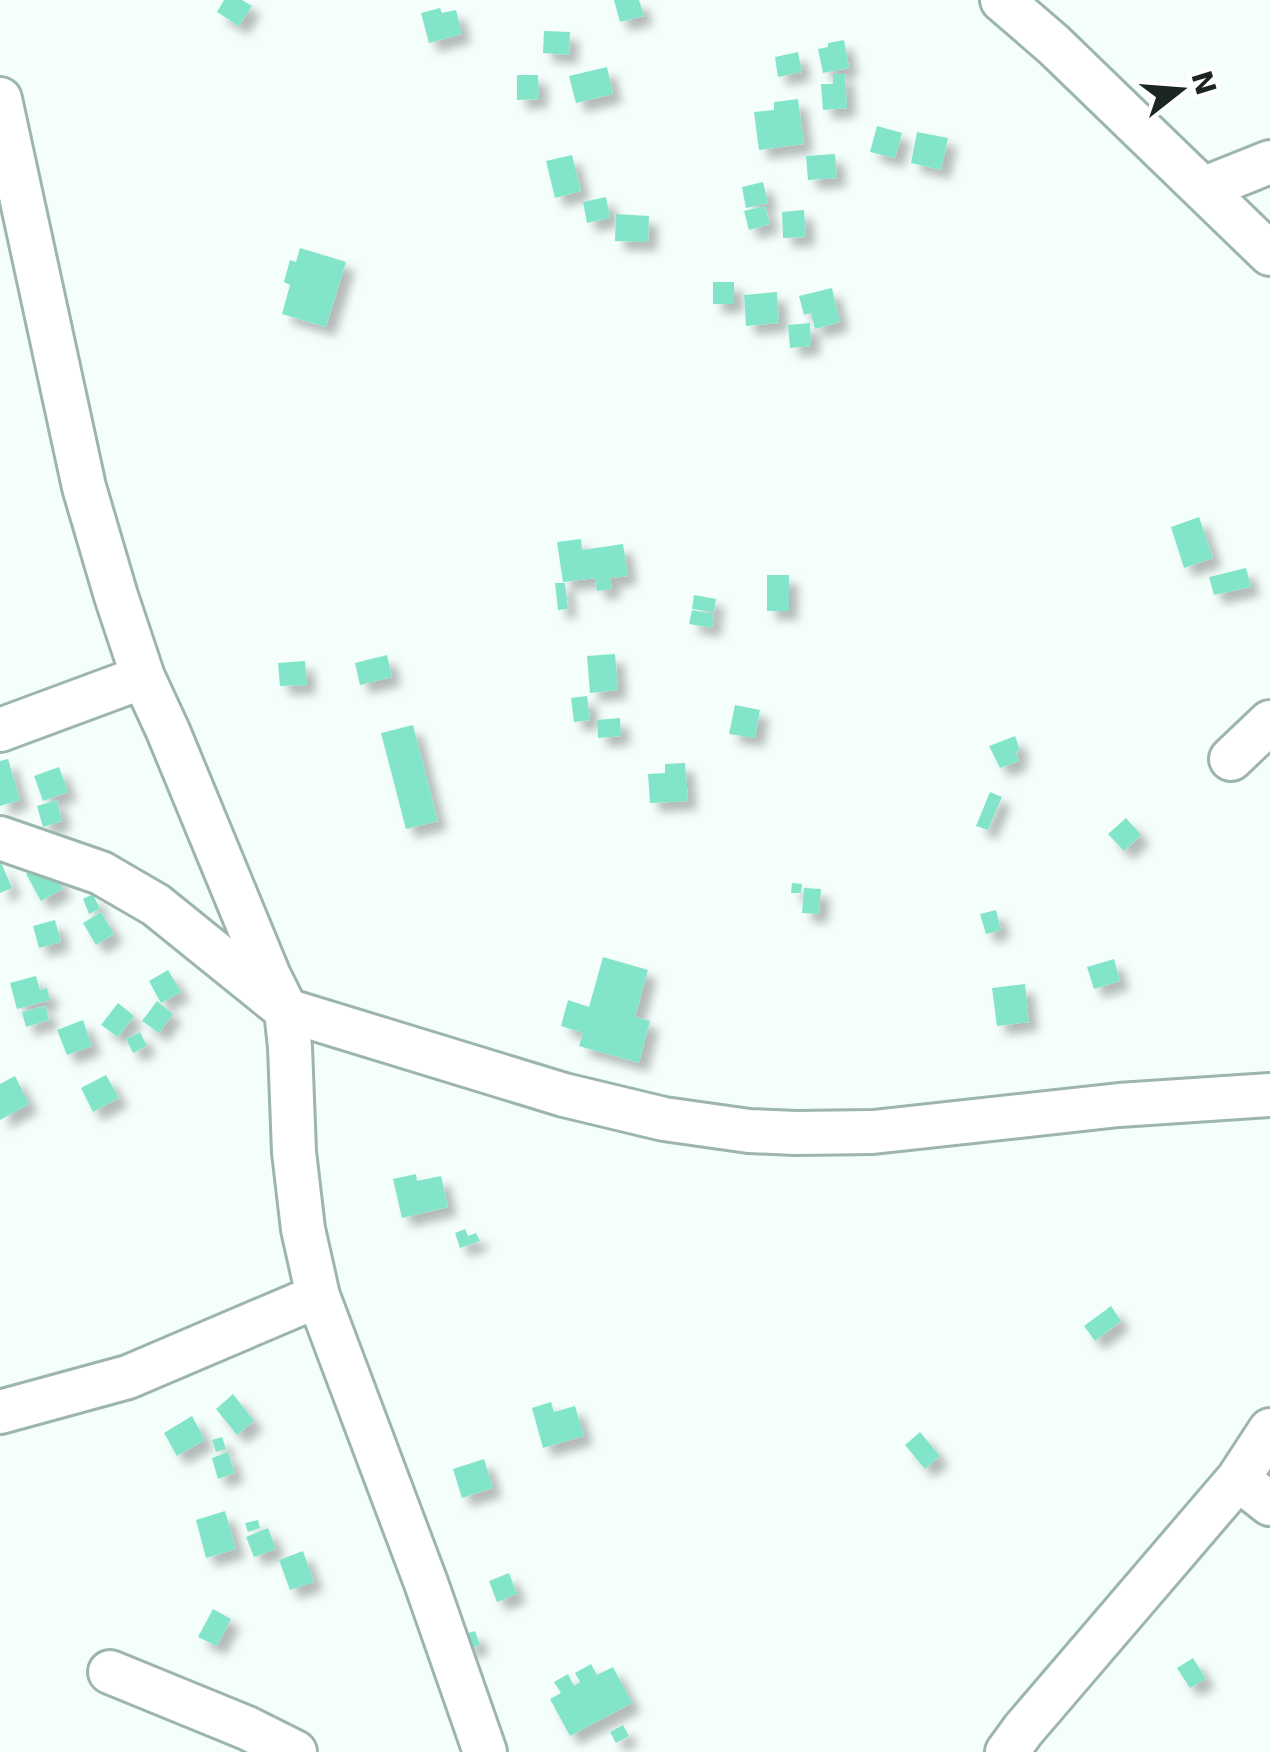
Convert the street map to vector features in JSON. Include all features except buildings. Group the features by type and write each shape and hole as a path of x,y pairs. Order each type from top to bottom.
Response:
{"street":[{"path":"1002,0 1205,188 1270,254"},
{"path":"0,99 84,487 116,596 144,677 286,1010 296,1171 303,1229 318,1296 426,1583 484,1752"},
{"path":"1205,188 1270,162"},
{"path":"0,730 144,677"},
{"path":"1230,759 1270,722"},
{"path":"0,838 101,873 156,905 286,1010 564,1095 664,1118 750,1131 873,1132 1120,1104 1270,1096"},
{"path":"0,1412 128,1377 318,1296"},
{"path":"1007,1752 1170,1560 1254,1491 1270,1430"},
{"path":"110,1672 295,1752"}]}
